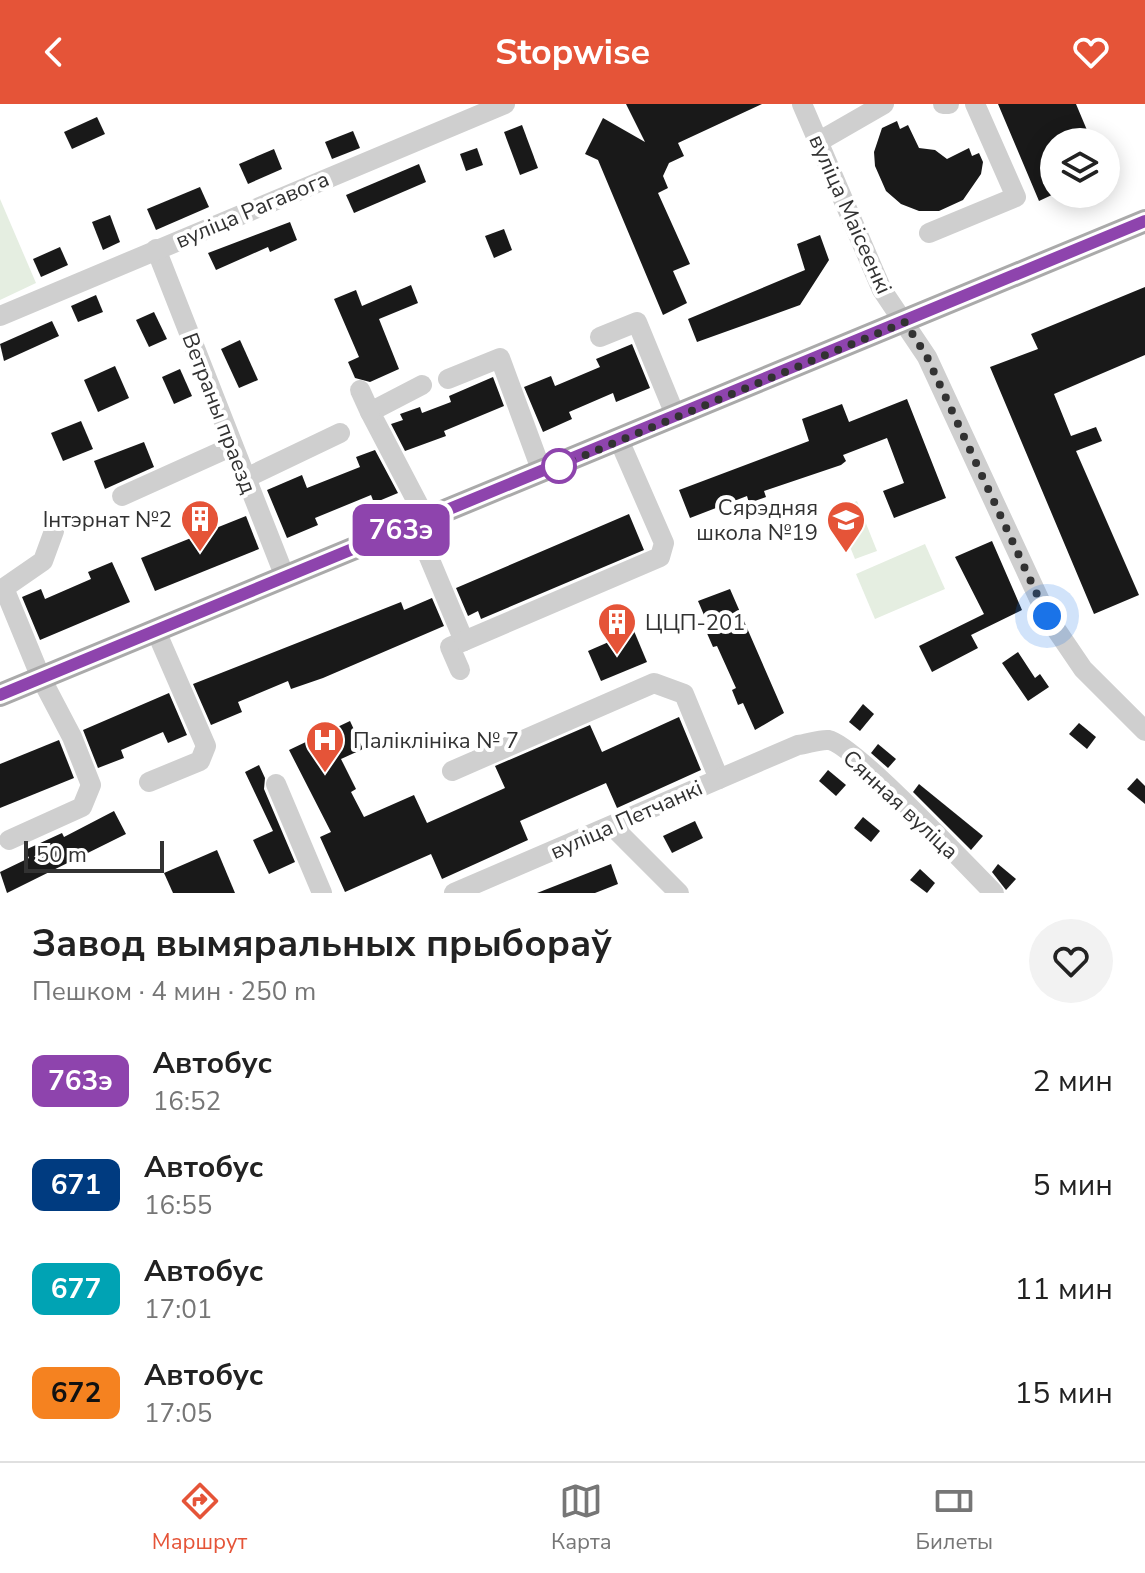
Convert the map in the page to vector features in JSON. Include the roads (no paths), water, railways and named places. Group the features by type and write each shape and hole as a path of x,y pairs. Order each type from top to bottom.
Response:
{"main road":[{"path":"0,695 1145,221"}],"street":[{"name":"вуліца Рагавога","path":"0,316 505,104"},
{"name":"вуліца Маісеенкі","path":"802,104 882,290 927,357 1063,643 1083,669 1145,731"},
{"path":"818,142 884,104"},
{"path":"929,233 1016,197 975,104"},
{"name":"Ветраны праезд","path":"156,249 285,577"},
{"path":"600,337 637,322 676,417"},
{"path":"448,379 500,358 542,472"},
{"path":"370,412 422,385"},
{"path":"360,390 421,522 464,641"},
{"path":"246,478 340,433"},
{"path":"460,670 450,647 660,557 664,543 619,440"},
{"path":"122,496 233,446"},
{"path":"9,840 82,807 91,785 2,584 43,561 54,531"},
{"path":"149,782 200,761 206,746 156,631"},
{"path":"452,771 654,683 684,694 719,779"},
{"name":"Сянная вуліца","path":"798,745 829,740 846,750 994,893"},
{"name":"вуліца Петчанкі","path":"454,893 798,745"},
{"path":"276,784 322,893"},
{"path":"612,826 679,893"}],"place":[{"name":"Інтэрнат №2","path":"200,553"},
{"name":"Сярэдняя школа №19","path":"846,554"},
{"name":"ЦЦП-201","path":"617,656"},
{"name":"Паліклініка № 7","path":"325,774"}]}
